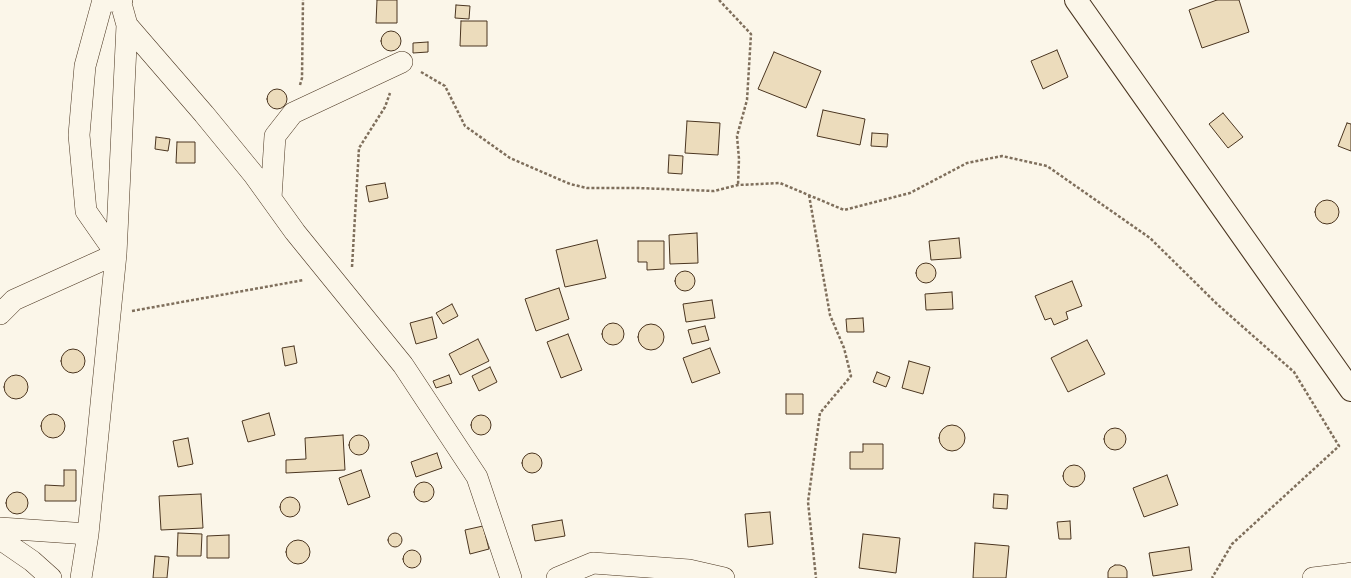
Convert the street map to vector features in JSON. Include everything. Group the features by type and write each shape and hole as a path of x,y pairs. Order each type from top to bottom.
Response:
{"main road":[{"path":"1076,0 1351,390"}],"street":[{"path":"81,578 88,534 116,254 127,25 121,0 103,0 85,66 79,135 86,211 116,254"},
{"path":"127,25 204,114 330,275 403,365 477,477 511,578"},
{"path":"271,198 275,136 293,113 402,62"},
{"path":"0,314 14,300 116,254"},
{"path":"0,528 88,534"},
{"path":"0,539 32,561 51,578"},
{"path":"557,578 592,562 689,570 724,578"},
{"path":"1312,578 1347,575"}],"path":[{"path":"293,113 302,78 303,0"},
{"path":"719,0 751,34 747,100 737,136 739,159 738,184"},
{"path":"350,299 359,148 385,108 402,62 445,86 465,126 510,158 570,184 586,188 638,188 714,191 738,184 780,183 844,210 910,193 968,163 1002,156 1047,166 1150,238 1216,304 1294,372 1339,446 1232,544 1212,578"},
{"path":"810,195 830,315 844,348 851,376 820,413 808,502 816,578"},
{"path":"110,315 330,275"}],"building":[{"path":"377,0 397,0 397,23 376,23"},
{"path":"1217,0 1239,0 1249,32 1202,48 1189,10"},
{"path":"456,5 470,6 469,19 455,18"},
{"path":"461,21 487,21 487,46 460,46"},
{"path":"387,31 395,31 401,37 401,45 395,51 387,51 381,45 381,37"},
{"path":"428,42 428,52 413,53 413,43"},
{"path":"1057,50 1068,77 1043,89 1031,61"},
{"path":"774,52 821,71 806,108 758,89"},
{"path":"277,89 284,92 287,99 284,106 277,109 270,106 267,99 270,92"},
{"path":"823,110 865,119 860,145 817,136"},
{"path":"1223,113 1243,137 1228,148 1209,124"},
{"path":"687,121 720,123 718,155 685,153"},
{"path":"1347,123 1351,124 1351,151 1338,146"},
{"path":"872,133 888,134 887,147 871,146"},
{"path":"156,137 170,139 168,151 155,149"},
{"path":"177,142 195,142 195,163 176,163"},
{"path":"669,155 683,156 682,174 668,173"},
{"path":"385,183 388,198 369,202 366,186"},
{"path":"1327,200 1332,201 1338,207 1338,217 1332,223 1327,224 1322,223 1316,217 1315,212 1316,207 1322,201"},
{"path":"697,233 698,263 670,264 669,235"},
{"path":"959,238 961,258 931,260 929,241"},
{"path":"597,240 606,278 565,287 556,250"},
{"path":"638,241 664,241 664,269 647,270 647,262 638,262"},
{"path":"922,263 930,263 936,269 936,277 930,283 922,283 916,277 916,269"},
{"path":"685,271 692,274 695,281 692,288 685,291 678,288 675,281 678,274"},
{"path":"1072,281 1082,306 1066,312 1068,319 1054,325 1051,318 1045,320 1035,296"},
{"path":"559,288 569,319 536,331 525,299"},
{"path":"952,292 953,309 926,310 925,294"},
{"path":"712,300 715,318 686,322 683,304"},
{"path":"452,304 458,316 443,324 436,313"},
{"path":"432,317 437,338 416,344 410,323"},
{"path":"863,318 864,332 847,332 846,319"},
{"path":"613,323 621,326 624,334 621,342 613,345 605,342 602,334 605,326"},
{"path":"651,324 660,328 664,337 660,346 651,350 642,346 638,337 642,328"},
{"path":"705,326 709,340 692,344 688,330"},
{"path":"568,334 582,370 561,378 547,342"},
{"path":"478,339 489,361 460,375 449,354"},
{"path":"1087,340 1105,374 1068,392 1051,358"},
{"path":"294,346 297,363 285,366 282,348"},
{"path":"710,348 720,373 692,383 683,358"},
{"path":"73,349 81,353 85,361 81,369 73,373 65,369 61,361 65,353"},
{"path":"909,361 930,367 923,394 902,388"},
{"path":"490,367 497,382 479,391 472,376"},
{"path":"877,372 890,377 886,387 873,382"},
{"path":"16,375 21,376 27,382 27,392 21,398 16,399 11,398 5,392 4,387 5,382 11,376"},
{"path":"449,375 452,383 436,388 433,381"},
{"path":"786,394 803,394 803,414 786,414"},
{"path":"269,413 275,435 248,442 242,421"},
{"path":"53,414 61,418 65,426 61,434 53,438 45,434 41,426 45,418"},
{"path":"481,415 488,418 491,425 488,432 481,435 474,432 471,425 474,418"},
{"path":"952,425 961,429 965,438 961,447 952,451 943,447 939,438 943,429"},
{"path":"1115,428 1119,429 1125,435 1125,443 1119,449 1115,450 1111,449 1105,443 1104,439 1105,435 1111,429"},
{"path":"343,435 345,470 286,473 286,460 306,459 305,438"},
{"path":"355,435 363,435 369,441 369,449 363,455 355,455 349,449 349,441"},
{"path":"188,438 193,464 178,467 173,441"},
{"path":"863,444 883,444 883,469 850,469 850,452 863,452"},
{"path":"437,453 442,468 416,477 411,462"},
{"path":"532,453 539,456 542,463 539,470 532,473 525,470 522,463 525,456"},
{"path":"1074,465 1082,468 1085,476 1082,484 1074,487 1066,484 1063,476 1066,468"},
{"path":"64,470 76,470 76,501 45,501 45,485 64,486"},
{"path":"361,470 370,497 348,505 339,478"},
{"path":"1167,475 1178,505 1144,517 1133,488"},
{"path":"424,482 431,485 434,492 431,499 424,502 417,499 414,492 417,485"},
{"path":"17,492 25,495 28,503 25,511 17,514 9,511 6,503 9,495"},
{"path":"201,494 203,528 161,530 159,496"},
{"path":"994,494 1008,495 1007,509 993,508"},
{"path":"290,497 297,500 300,507 297,514 290,517 283,514 280,507 283,500"},
{"path":"770,512 773,544 748,547 745,514"},
{"path":"562,520 565,536 535,541 532,525"},
{"path":"1070,521 1071,539 1059,539 1057,522"},
{"path":"483,526 489,549 470,554 465,530"},
{"path":"178,533 202,534 201,556 177,556"},
{"path":"392,533 398,533 402,537 402,543 398,547 392,547 388,543 388,537"},
{"path":"863,534 900,538 896,573 859,568"},
{"path":"229,535 229,558 207,558 207,536"},
{"path":"298,540 303,541 309,547 309,557 303,563 298,564 293,563 287,557 286,552 287,547 293,541"},
{"path":"975,543 1009,546 1006,578 973,578"},
{"path":"1189,547 1192,570 1153,576 1149,553"},
{"path":"408,550 416,550 421,555 419,566 416,568 408,568 403,563 403,555"},
{"path":"155,556 169,557 167,578 153,578"},
{"path":"1115,565 1125,567 1127,571 1127,578 1108,578 1110,568"}]}
